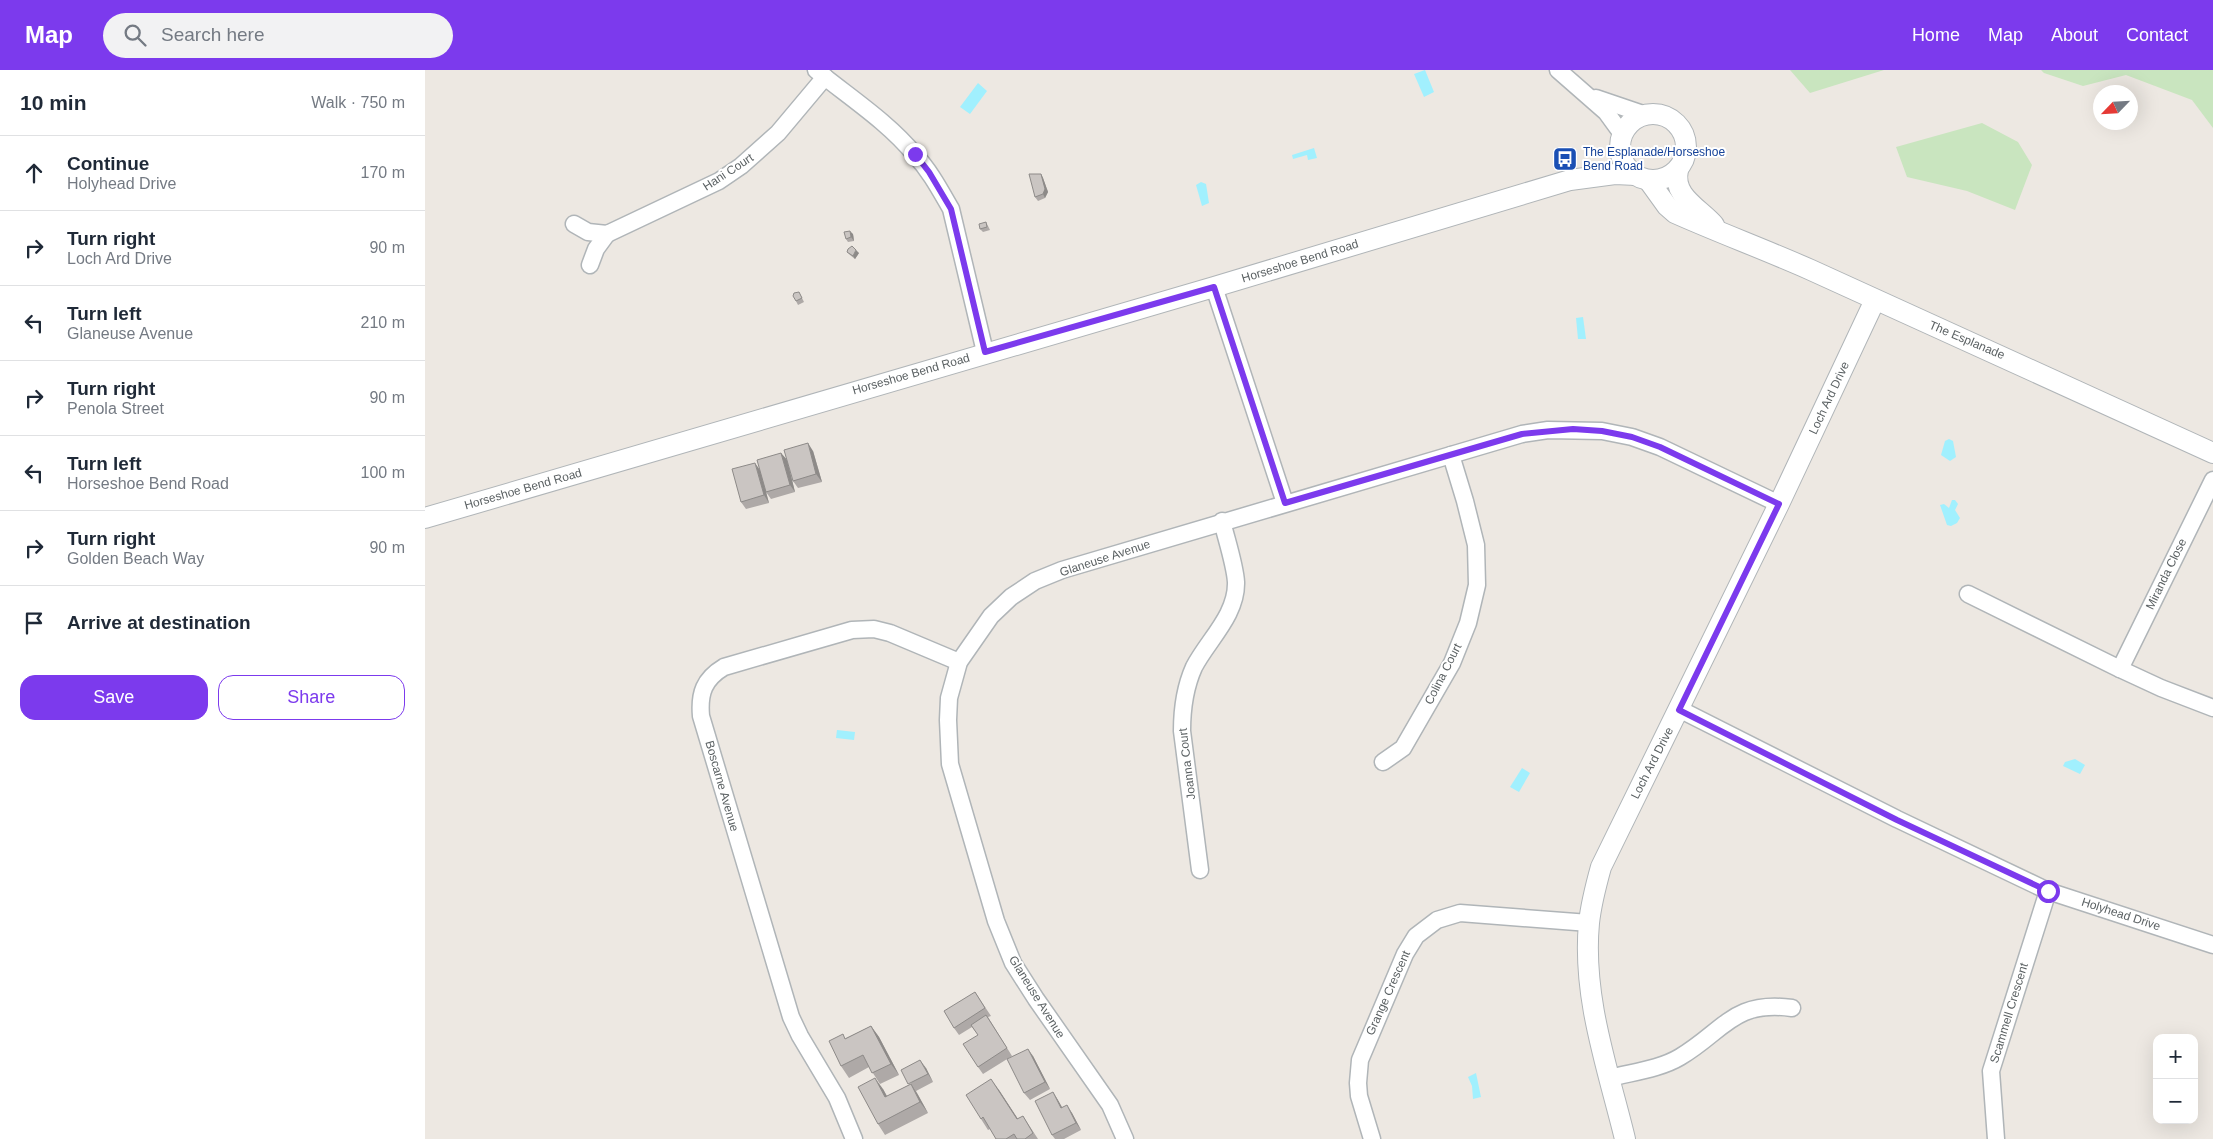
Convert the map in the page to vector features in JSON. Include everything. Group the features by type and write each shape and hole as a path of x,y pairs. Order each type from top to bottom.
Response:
{"street":[{"path":"1558,70 1589,95 1606,112 1621,143 1628,168 1642,178 1671,176 1678,170 1685,151 1684,139 1680,129 1672,121 1663,116 1646,115 1603,102 1589,95"},
{"path":"821,74 890,130 915,154 941,192 951,209 985,352"},
{"name":"Hani Court","path":"607,234 712,184 741,166 778,133 821,74"},
{"path":"1621,143 1634,121 1646,115"},
{"name":"Horseshoe Bend Road","path":"1570,180 1605,162 1621,143"},
{"name":"The Esplanade","path":"1678,170 1676,179 1682,194 1702,211 1720,231"},
{"name":"Horseshoe Bend Road","path":"425,518 985,352 1214,287 1570,180 1606,174 1642,178"},
{"name":"The Esplanade","path":"1642,178 1675,213 1986,348 2213,453"},
{"path":"574,224 588,232 607,234"},
{"path":"590,265 596,249 607,234"},
{"path":"1214,287 1285,503"},
{"name":"Loch Ard Drive","path":"1625,1139 1592,1002 1589,975 1589,923 1601,867 1779,504 1875,300"},
{"name":"Glaneuse Avenue","path":"1125,1139 1110,1105 1013,964 996,921 949,764 949,698 959,662 991,616 1011,596 1035,581 1062,570 1285,503 1531,433 1573,429 1602,431 1632,437 1660,447 1779,504"},
{"name":"Colina Court","path":"1383,762 1403,748 1452,664 1467,623 1477,585 1476,545 1451,455"},
{"name":"Miranda Close","path":"2120,669 2213,480"},
{"name":"Joanna Court","path":"1200,870 1181,731 1182,708 1194,667 1224,621 1233,596 1236,582 1222,522"},
{"path":"1968,594 2120,669 2161,688 2213,708"},
{"name":"Boscarne Avenue","path":"853,1139 837,1098 800,1036 791,1017 701,716 700,699 705,686 713,674 724,667 852,630 874,629 890,633 959,662"},
{"name":"Holyhead Drive","path":"1679,710 1897,820 2048,891 2213,945"},
{"name":"Scammell Crescent","path":"1996,1139 1991,1071 2048,891"},
{"name":"Grange Crescent","path":"1372,1139 1359,1096 1360,1060 1405,954 1416,936 1437,920 1460,913 1589,923"},
{"path":"1610,1078 1667,1064 1680,1058 1721,1025 1754,1008 1772,1005 1792,1008"}],"green space":[{"path":"1790,70 1884,70 1810,93"},
{"path":"2041,70 2213,70 2213,128 2192,100 2126,75 2083,86 2044,73"},
{"path":"1982,123 2018,142 2032,165 2015,210 1967,191 1907,177 1896,147"}],"water":[{"path":"1425,70 1434,92 1424,97 1414,74"},
{"path":"978,83 987,91 970,114 960,107"},
{"path":"1314,148 1317,158 1308,160 1307,155 1293,159 1292,155"},
{"path":"1201,182 1206,184 1209,203 1202,206 1196,185"},
{"path":"1583,317 1586,339 1578,339 1576,318"},
{"path":"1949,439 1953,441 1956,457 1950,461 1941,455 1945,441"},
{"path":"1952,500 1955,500 1958,504 1955,510 1960,518 1957,523 1951,526 1947,525 1940,505 1944,504 1949,508"},
{"path":"837,730 855,732 854,740 836,738"},
{"path":"2075,759 2085,765 2080,774 2063,766 2065,762"},
{"path":"1522,768 1530,773 1519,792 1510,787"},
{"path":"1476,1073 1481,1097 1473,1099 1472,1086 1468,1077"}],"building":[{"path":"1029,174 1041,174 1045,189 1043,194 1035,197"},
{"path":"986,222 987,227 980,229 979,224"},
{"path":"850,231 851,237 846,239 844,232"},
{"path":"852,246 856,250 853,256 847,252"},
{"path":"799,292 802,298 796,301 793,296 794,293"},
{"path":"808,443 816,474 793,481 784,450"},
{"path":"781,453 790,485 766,492 757,460"},
{"path":"755,463 764,495 741,502 732,469"},
{"path":"975,992 985,1008 954,1028 944,1011"},
{"path":"986,1015 1007,1048 978,1067 963,1044 978,1035 971,1025"},
{"path":"871,1026 891,1064 872,1073 863,1055 841,1066 829,1041 843,1034 845,1039"},
{"path":"1028,1049 1045,1082 1024,1093 1007,1059"},
{"path":"920,1060 928,1074 908,1084 901,1070"},
{"path":"875,1078 885,1097 911,1084 920,1102 878,1124 858,1087"},
{"path":"991,1079 1017,1119 1023,1116 1033,1133 1025,1139 1017,1139 1014,1134 1006,1139 996,1139 983,1117 981,1119 966,1095"},
{"path":"1053,1092 1061,1108 1067,1105 1076,1123 1052,1135 1035,1101"}],"place":[{"name":"The Esplanade/Horseshoe Bend Road","path":"1565,159"}],"route":[{"path":"915,154 929,172 951,209 985,352 1214,287 1285,503 1522,434 1573,429 1602,431 1632,437 1660,447 1779,504 1679,710 1897,820 2048,891"}]}
